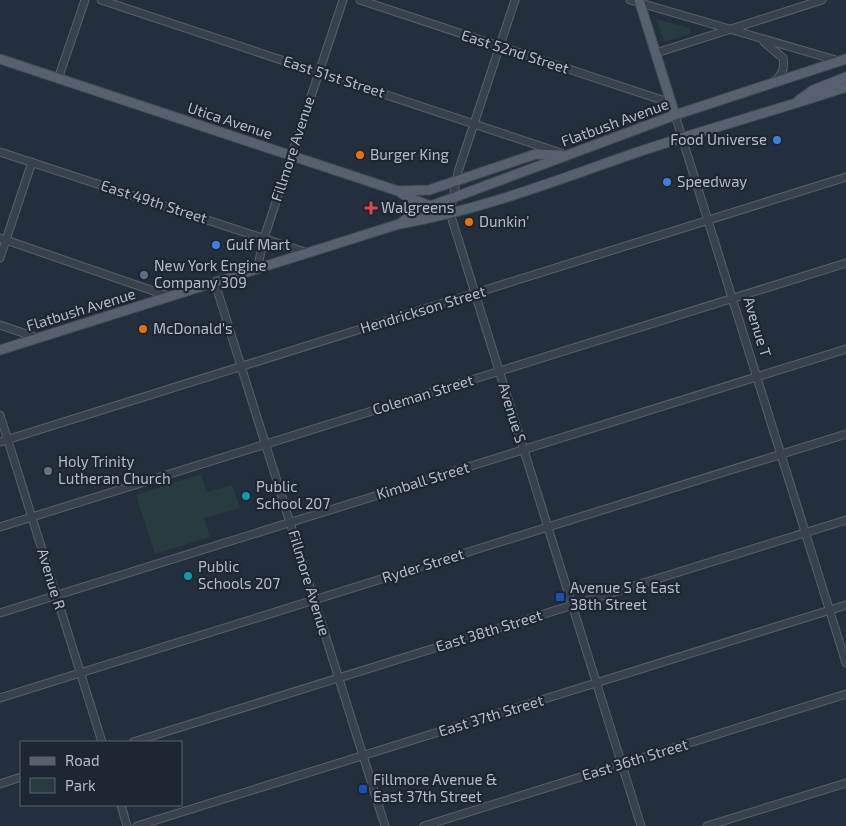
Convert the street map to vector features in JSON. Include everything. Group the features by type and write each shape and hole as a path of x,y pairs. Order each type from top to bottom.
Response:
{"main road":[{"name":"Avenue T","path":"640,2 675,115"},
{"name":"Utica Avenue","path":"0,59 398,191 407,197 450,213"},
{"name":"Flatbush Avenue","path":"398,224 412,214 431,206 566,155 675,115 843,60"},
{"path":"793,105 813,90 846,77"},
{"name":"Flatbush Avenue","path":"0,350 398,224 450,213 563,179 682,138 846,87"},
{"path":"398,191 429,190 536,154 566,155"}],"street":[{"path":"58,79 85,0"},
{"name":"East 51st Street","path":"101,0 566,155"},
{"name":"Fillmore Avenue","path":"257,270 264,238 343,0"},
{"name":"East 52nd Street","path":"360,0 671,103"},
{"name":"Avenue S","path":"515,0 456,182 450,213 642,826"},
{"path":"630,0 760,39 843,60"},
{"path":"656,53 822,0"},
{"path":"760,39 783,58 784,66 779,78 766,86"},
{"name":"Avenue T","path":"675,115 758,376 846,664"},
{"name":"East 49th Street","path":"0,152 308,253"},
{"path":"0,258 3,239 32,162"},
{"name":"Hendrickson Street","path":"4,440 846,177"},
{"path":"3,239 171,297"},
{"name":"Coleman Street","path":"0,527 846,263"},
{"name":"Fillmore Avenue","path":"215,283 385,826"},
{"path":"0,325 38,338"},
{"name":"Kimball Street","path":"0,613 846,349"},
{"name":"Avenue R","path":"0,415 4,440 32,517 102,741"},
{"name":"Ryder Street","path":"0,698 846,434"},
{"name":"East 38th Street","path":"136,741 846,520"},
{"name":"East 37th Street","path":"137,826 846,605"},
{"name":"East 36th Street","path":"424,826 846,694"},
{"path":"0,784 20,777"},
{"path":"707,826 846,783"},
{"path":"121,806 128,826"}],"green space":[{"path":"656,19 690,28 690,34 664,42"},
{"path":"201,474 207,492 232,485 240,508 204,518 210,537 155,554 136,495"}],"place":[{"name":"Food Universe","path":"777,140"},
{"name":"Burger King","path":"360,155"},
{"name":"Speedway","path":"667,182"},
{"name":"Walgreens","path":"371,208"},
{"name":"Dunkin'","path":"469,222"},
{"name":"Gulf Mart","path":"216,245"},
{"name":"New York Engine Company 309","path":"144,275"},
{"name":"McDonald's","path":"143,329"},
{"name":"Holy Trinity Lutheran Church","path":"48,471"},
{"name":"Public School 207","path":"246,496"},
{"name":"Public Schools 207","path":"188,576"},
{"name":"Avenue S & East 38th Street","path":"560,597"},
{"name":"Fillmore Avenue & East 37th Street","path":"363,789"}]}
